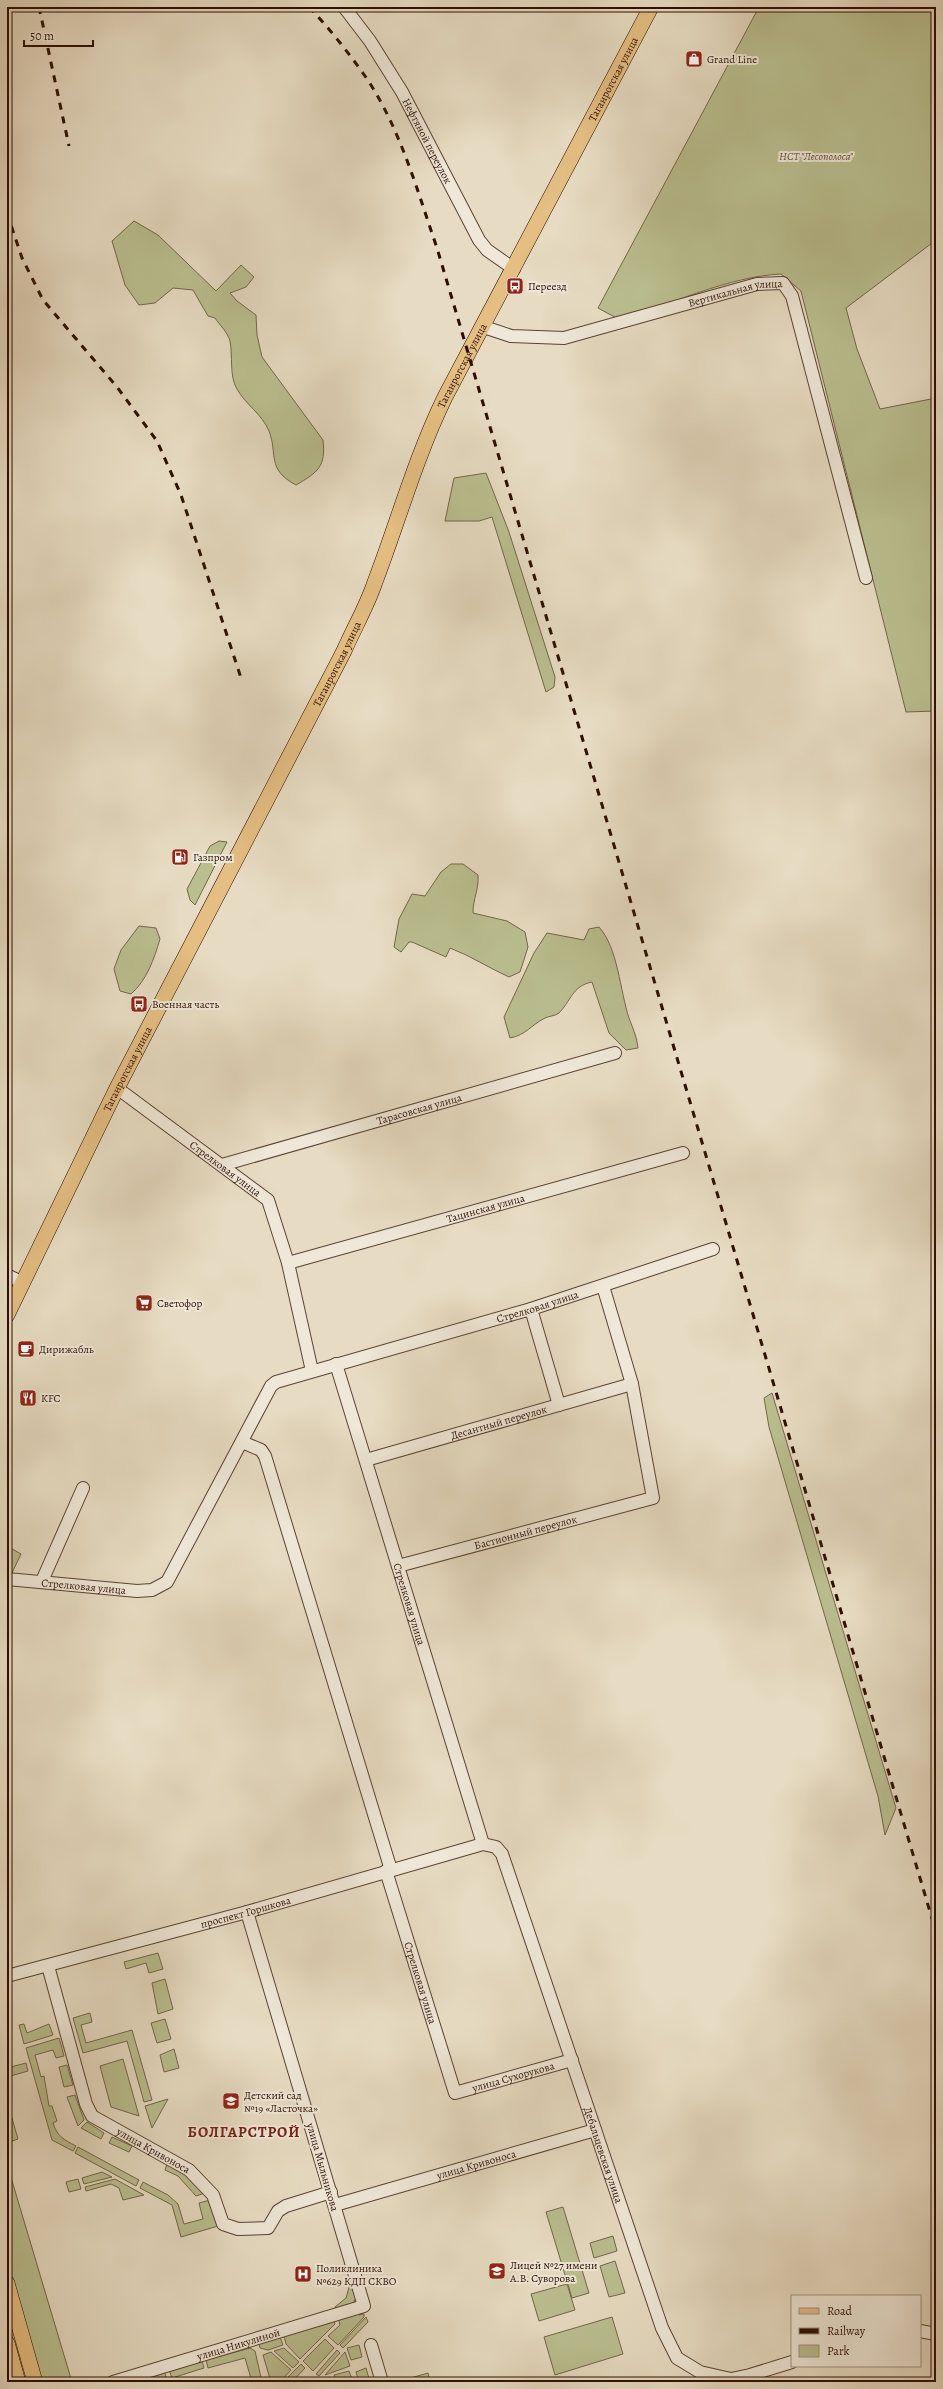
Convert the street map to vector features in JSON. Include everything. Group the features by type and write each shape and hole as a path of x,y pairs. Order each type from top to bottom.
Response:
{"main road":[{"name":"Таганрогская улица","path":"7,1315 117,1088 344,651 375,583 426,436 651,7"},
{"path":"7,2283 35,2382"},
{"path":"7,2343 18,2382"}],"street":[{"name":"Нефтяной переулок","path":"344,7 370,42 402,92 479,240 487,250 514,269"},
{"name":"Вертикальная улица","path":"484,327 511,336 564,338 757,284 783,283 792,296 866,578"},
{"name":"Тарасовская улица","path":"222,1165 615,1053"},
{"name":"Стрелковая улица","path":"117,1088 268,1200 288,1263 312,1371"},
{"name":"Тацинская улица","path":"288,1263 683,1153"},
{"name":"Стрелковая улица","path":"7,1579 42,1581 137,1591 152,1590 167,1582 271,1386 276,1382 531,1309 713,1249"},
{"path":"7,1275 22,1283"},
{"path":"603,1286 632,1384"},
{"path":"531,1309 559,1405"},
{"name":"Стрелковая улица","path":"336,1364 483,1844"},
{"name":"Десантный переулок","path":"366,1460 632,1384"},
{"name":"Бастионный переулок","path":"398,1566 653,1498 632,1384"},
{"name":"Стрелковая улица","path":"242,1442 261,1450 265,1456 455,2093"},
{"path":"42,1581 82,1488"},
{"name":"проспект Горшкова","path":"7,1976 247,1912 388,1870 483,1844"},
{"name":"Дебальцевская улица","path":"483,1844 496,1847 502,1854 662,2328 677,2358 700,2372 731,2379 750,2376 791,2362"},
{"name":"улица Мыльникова","path":"247,1912 364,2306"},
{"name":"улица Кривоноса","path":"48,1966 86,2104 92,2116 189,2170 213,2195 223,2224 238,2229 268,2228 278,2211 286,2206 331,2192"},
{"name":"улица Сухорукова","path":"455,2093 572,2060"},
{"name":"улица Кривоноса","path":"334,2205 595,2130"},
{"name":"улица Никулиной","path":"113,2382 364,2306"},
{"path":"921,2331 936,2334"},
{"path":"371,2345 382,2382"}],"green space":[{"name":"НСТ \"Лесополоса\"","path":"759,7 936,7 936,240 846,308 857,349 880,409 936,398 936,711 906,712 801,291 781,274 762,276 721,285 622,321 598,308"},
{"path":"134,221 158,235 216,291 241,265 254,277 246,287 230,293 237,301 256,315 257,335 262,357 323,440 324,449 322,463 310,476 296,485 280,473 275,461 272,439 266,425 258,414 244,400 235,384 232,372 231,347 229,338 215,318 208,316 193,290 173,288 155,303 139,305 125,285 112,241"},
{"path":"486,473 509,532 555,677 554,687 546,692 492,517 479,521 445,521 454,478"},
{"path":"219,841 227,842 195,905 190,900 187,889 210,846"},
{"path":"451,864 463,864 478,875 478,885 473,913 507,921 525,932 528,947 520,972 509,977 450,948 446,957 412,942 409,942 401,952 394,947 399,919 412,894 425,896 441,872"},
{"path":"139,926 156,928 160,939 146,976 131,994 120,991 114,969 121,950"},
{"path":"599,927 610,946 618,970 626,1007 638,1048 626,1050 609,1033 592,982 585,984 576,990 559,1013 545,1018 520,1035 510,1038 504,1017 534,953 547,933 584,940 589,929"},
{"path":"772,1393 896,1808 885,1835 878,1796 769,1427 764,1398"},
{"path":"7,1546 21,1554 11,1575 7,1575"},
{"path":"158,1953 163,1969 149,1973 146,1963 126,1969 124,1962"},
{"path":"165,1979 173,2009 158,2014 152,1983"},
{"path":"90,2013 92,2022 81,2025 86,2043 132,2030 152,2100 144,2102 127,2041 83,2053 73,2018"},
{"path":"165,2019 171,2039 157,2043 151,2023"},
{"path":"24,2024 27,2033 49,2024 53,2035 24,2044 19,2025"},
{"path":"59,2038 64,2056 56,2058 53,2050 35,2055 41,2077 44,2076 49,2106 52,2106 57,2121 53,2123 62,2137 76,2146 73,2151 52,2140 26,2048"},
{"path":"174,2049 179,2068 164,2072 160,2055"},
{"path":"123,2059 139,2116 111,2107 100,2066"},
{"path":"26,2063 28,2071 7,2077 7,2068"},
{"path":"67,2065 73,2085 64,2087 59,2067"},
{"path":"75,2095 84,2120 78,2126 67,2097"},
{"path":"168,2099 152,2128 145,2106"},
{"path":"7,2101 18,2139 9,2142"},
{"path":"87,2122 104,2133 101,2139 81,2128"},
{"path":"112,2137 132,2146 129,2152 109,2143"},
{"path":"78,2147 139,2180 136,2186 75,2153"},
{"path":"7,2164 72,2382 42,2382 7,2262"},
{"path":"167,2164 186,2174 205,2193 196,2196 178,2176 165,2170"},
{"path":"102,2172 112,2177 84,2184 82,2178"},
{"path":"78,2179 81,2189 69,2192 66,2182"},
{"path":"115,2179 144,2195 123,2200 119,2188 111,2184 86,2191 85,2187"},
{"path":"143,2182 168,2195 178,2204 184,2224 203,2219 199,2203 210,2200 218,2226 181,2237 172,2205 140,2188"},
{"path":"563,2207 589,2293 572,2298 546,2212"},
{"path":"613,2236 617,2251 594,2258 590,2243"},
{"path":"615,2261 625,2293 609,2297 600,2266"},
{"path":"353,2283 357,2299 354,2300 355,2304 336,2310 335,2307 346,2298 350,2284"},
{"path":"567,2284 575,2310 539,2321 531,2294"},
{"path":"7,2299 31,2382 24,2382 7,2324"},
{"path":"358,2311 359,2315 364,2314 364,2317 338,2345 328,2336 340,2325 338,2317"},
{"path":"366,2317 368,2322 343,2348 340,2345"},
{"path":"612,2317 623,2354 555,2375 544,2337"},
{"path":"334,2321 335,2324 300,2359 286,2344 284,2336"},
{"path":"280,2337 283,2345 268,2350 260,2348 259,2343"},
{"path":"325,2339 334,2348 313,2371 303,2361"},
{"path":"359,2345 362,2357 351,2360 347,2348"},
{"path":"250,2348 255,2351 262,2382 252,2382 245,2358 208,2368 206,2360"},
{"path":"284,2348 299,2362 293,2368 274,2351"},
{"path":"337,2350 340,2353 319,2376 316,2374"},
{"path":"271,2352 291,2370 280,2382 271,2382 263,2355"},
{"path":"345,2352 350,2366 325,2375"},
{"path":"202,2361 204,2368 172,2378 169,2370"},
{"path":"301,2364 305,2368 292,2382 283,2382"},
{"path":"366,2368 370,2382 359,2382 356,2372"},
{"path":"164,2371 168,2382 130,2382"},
{"path":"349,2371 352,2379 336,2382 334,2375"},
{"path":"428,2373 430,2382 400,2382 400,2381"}],"railway":[{"path":"39,7 69,146"},
{"path":"309,7 324,23 365,76 388,116 407,159 437,248 936,1932"},
{"path":"7,213 22,258 43,300 117,387 157,441 181,495 242,681"}],"place":[{"name":"Grand Line","path":"694,59"},
{"name":"Переезд","path":"515,286"},
{"name":"Газпром","path":"180,857"},
{"name":"Военная часть","path":"139,1004"},
{"name":"Светофор","path":"144,1303"},
{"name":"Дирижабль","path":"26,1349"},
{"name":"KFC","path":"28,1398"},
{"name":"Детский сад №19 «Ласточка»","path":"231,2101"},
{"name":"Лицей №27 имени А.В. Суворова","path":"497,2271"},
{"name":"Поликлиника №629 КДП СКВО","path":"303,2274"}],"district":[{"name":"БОЛГАРСТРОЙ","path":"244,2132"}]}
